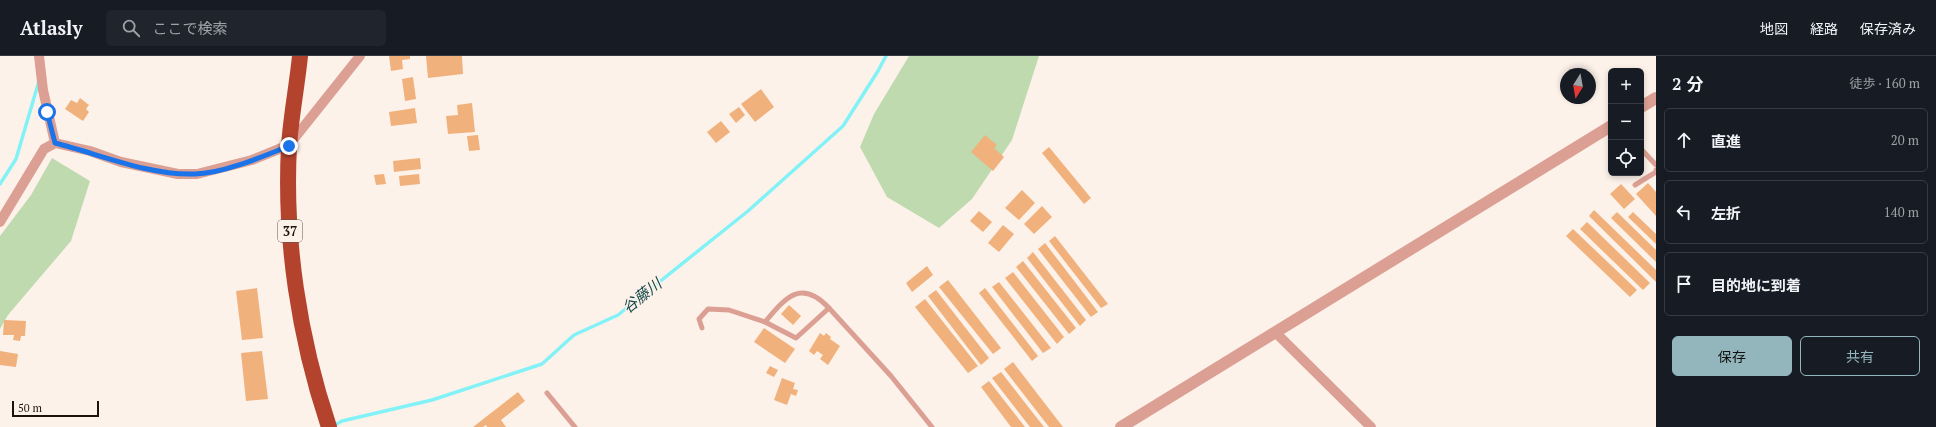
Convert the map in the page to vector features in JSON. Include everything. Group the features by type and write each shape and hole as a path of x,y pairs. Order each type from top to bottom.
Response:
{"highway":[{"name":"37","path":"300,56 289,146 288,207 291,248 301,318 321,404 329,427"}],"street":[{"path":"39,56 42,90 55,143"},
{"path":"0,222 44,149 55,143 121,162 178,174 197,174 252,160 289,146 360,56"},
{"path":"1644,105 1656,98"},
{"path":"1121,427 1608,128"},
{"path":"1276,333 1371,427"}],"lane":[{"path":"1644,152 1656,165"},
{"path":"1635,185 1656,172 1656,170"},
{"path":"765,322 782,301 793,294 808,292 821,300 890,376 932,427"},
{"path":"702,328 699,319 708,309 729,310 765,322 796,338 829,308"},
{"path":"547,393 575,427"}],"green space":[{"path":"909,56 1039,56 1012,140 972,199 939,228 887,197 860,147 874,114"},
{"path":"52,158 90,181 71,241 8,315 0,329 0,236 31,195"}],"building":[{"path":"389,56 410,56 410,59 402,60 403,69 391,71"},
{"path":"426,56 462,56 463,74 428,78"},
{"path":"413,77 416,99 405,101 402,79"},
{"path":"761,89 774,107 755,122 741,104"},
{"path":"80,98 89,105 86,109 89,112 83,121 65,109 71,100 77,103"},
{"path":"472,103 475,132 448,134 446,116 458,115 457,105"},
{"path":"739,107 745,115 736,123 729,114"},
{"path":"415,108 417,123 391,126 389,112"},
{"path":"721,121 730,132 716,143 707,132"},
{"path":"478,135 480,150 469,151 467,136"},
{"path":"985,135 997,145 994,148 1004,157 993,171 971,152"},
{"path":"1049,147 1091,198 1084,204 1042,153"},
{"path":"420,158 421,169 394,172 393,161"},
{"path":"384,174 386,184 376,185 374,175"},
{"path":"419,174 420,184 400,186 399,176"},
{"path":"1648,183 1656,192 1656,216 1636,194"},
{"path":"1621,184 1635,199 1624,209 1610,194"},
{"path":"1022,190 1035,203 1019,220 1005,208"},
{"path":"1042,206 1052,217 1034,234 1024,224"},
{"path":"1594,210 1656,270 1656,282 1589,216"},
{"path":"979,211 992,222 983,232 970,221"},
{"path":"1617,212 1656,250 1656,262 1611,218"},
{"path":"1633,212 1656,234 1656,244 1628,217"},
{"path":"1587,222 1650,283 1643,290 1580,229"},
{"path":"1003,225 1014,234 999,252 988,243"},
{"path":"1573,229 1637,290 1630,297 1566,236"},
{"path":"1055,236 1108,304 1101,308 1049,241"},
{"path":"1045,243 1098,312 1091,317 1038,249"},
{"path":"1033,252 1086,320 1080,326 1027,258"},
{"path":"1023,261 1076,328 1069,334 1016,267"},
{"path":"927,266 933,275 912,292 906,283"},
{"path":"1013,272 1064,337 1057,344 1005,278"},
{"path":"948,280 1001,348 993,354 939,287"},
{"path":"999,282 1051,348 1043,353 992,287"},
{"path":"257,288 263,338 242,340 236,291"},
{"path":"985,288 1038,356 1032,361 979,293"},
{"path":"936,290 989,358 981,365 928,296"},
{"path":"925,299 978,366 968,373 915,307"},
{"path":"789,305 801,316 793,325 781,314"},
{"path":"4,320 26,321 25,336 21,336 20,341 13,340 14,335 3,335"},
{"path":"764,328 795,349 785,363 754,342"},
{"path":"820,333 824,336 826,333 831,337 830,339 840,346 828,365 820,359 823,355 817,351 814,355 809,351"},
{"path":"0,351 18,354 16,367 0,365"},
{"path":"262,351 268,399 246,401 241,353"},
{"path":"1013,362 1063,427 1049,427 1004,369"},
{"path":"770,366 778,370 774,377 766,373"},
{"path":"1001,372 1044,427 1030,427 992,378"},
{"path":"782,378 795,383 793,389 798,390 796,396 791,394 787,405 774,400"},
{"path":"989,381 1025,427 1011,427 981,387"},
{"path":"518,392 525,401 501,420 506,427 487,427 486,425 483,427 473,427"}],"waterway":[{"name":"谷藤川","path":"333,426 342,421 432,400 542,364 574,335 618,315 748,211 843,126 886,56"},
{"path":"0,184 16,159 39,81"}],"route":[{"path":"47,112 55,143 121,162 178,174 197,174 214,171 252,160 289,146"}]}
